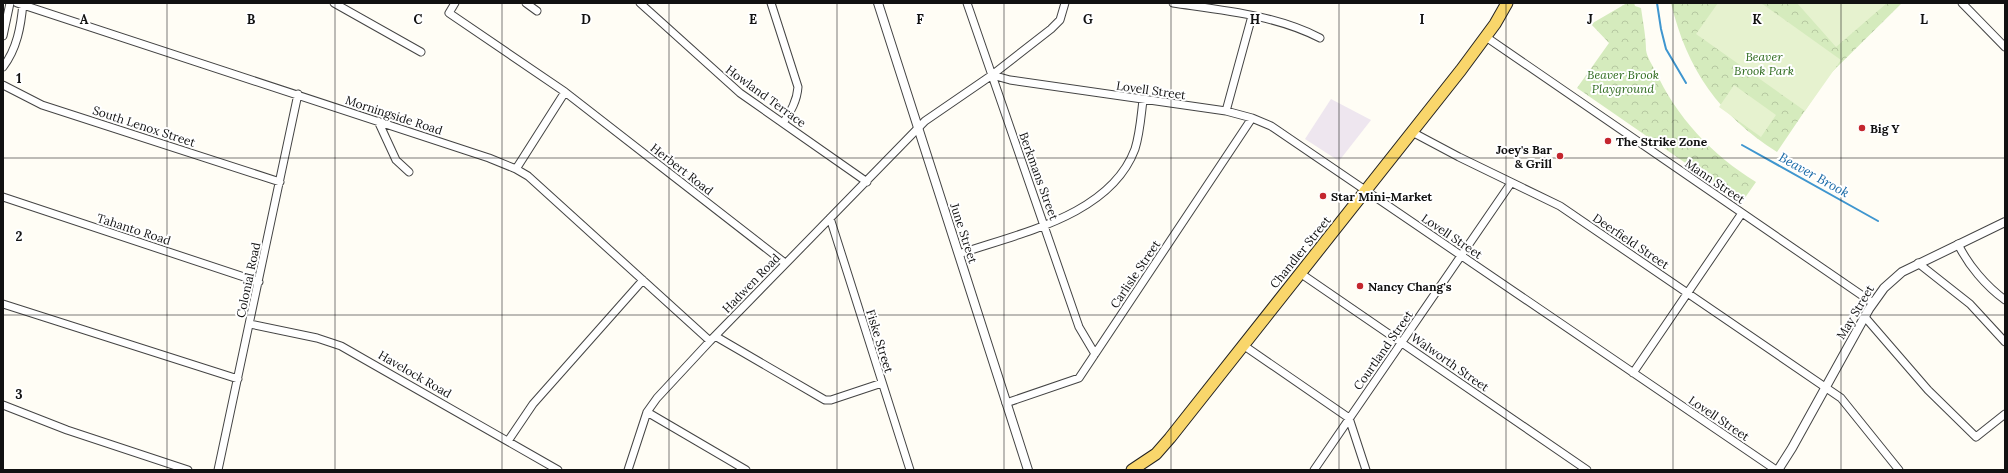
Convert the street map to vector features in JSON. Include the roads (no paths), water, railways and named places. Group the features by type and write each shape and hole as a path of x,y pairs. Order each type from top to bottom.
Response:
{"main road":[{"name":"Chandler Street","path":"1132,470 1156,454 1412,132 1486,36 1507,3"}],"street":[{"path":"3,36 10,3"},
{"path":"3,67 15,45 21,24 21,3"},
{"name":"Morningside Road","path":"21,3 489,158 516,169 528,176 643,280 713,338 825,400 831,400 882,383"},
{"path":"334,3 421,52"},
{"name":"Herbert Road","path":"456,3 449,13 564,92 785,263"},
{"path":"526,3 538,11"},
{"name":"Howland Terrace","path":"640,3 735,89 867,182"},
{"path":"771,3 798,87 794,105 783,123"},
{"name":"June Street","path":"878,3 1028,470"},
{"name":"Berkmans Street","path":"967,3 1079,327 1095,354"},
{"name":"Hadwen Road","path":"628,470 646,412 657,398 713,338 785,263 919,129 925,121 992,75 1057,24 1063,14 1065,3"},
{"path":"1173,3 1252,16 1306,31 1320,38"},
{"path":"1962,3 2005,47"},
{"path":"1226,112 1252,16"},
{"name":"Mann Street","path":"1486,36 1873,303"},
{"name":"Lovell Street","path":"992,75 1010,80 1226,112 1252,118 1279,131 1777,470"},
{"name":"South Lenox Street","path":"3,85 42,105 280,182"},
{"path":"516,169 564,92"},
{"name":"Colonial Road","path":"218,470 298,94"},
{"path":"959,254 1045,225 1090,202 1106,189 1118,177 1134,149 1139,134 1143,100"},
{"name":"Carlisle Street","path":"1006,402 1079,378 1252,118"},
{"path":"378,121 396,160 409,172"},
{"name":"Deerfield Street","path":"1412,132 1511,183 1560,206 1841,398 1899,470"},
{"name":"Courtland Street","path":"1314,470 1511,183"},
{"name":"Tahanto Road","path":"3,197 259,282"},
{"path":"1634,373 1742,213"},
{"name":"Fiske Street","path":"830,218 910,470"},
{"name":"May Street","path":"1777,470 1787,458 1864,316 1890,282 1918,263 2005,222"},
{"path":"1958,244 1968,263 2005,300"},
{"path":"1918,263 1970,304 2005,342"},
{"name":"Walworth Street","path":"1300,273 1577,467 1587,470"},
{"path":"508,441 533,404 643,280"},
{"path":"3,304 238,379"},
{"path":"1864,316 1928,390 1976,437 2005,414"},
{"name":"Havelock Road","path":"250,324 316,338 342,346 558,470"},
{"path":"1243,345 1349,418 1366,470"},
{"path":"3,405 67,430 188,470"},
{"path":"646,412 746,470"}],"waterway":[{"name":"Beaver Brook","path":"1657,3 1666,49 1686,83"},
{"name":"Beaver Brook","path":"1742,145 1878,221"}],"place":[{"name":"Big Y","path":"1862,128"},
{"name":"The Strike Zone","path":"1608,141"},
{"name":"Joey's Bar & Grill","path":"1560,156"},
{"name":"Star Mini-Market","path":"1323,196"},
{"name":"Nancy Chang's","path":"1360,286"}],"park label":[{"name":"Beaver Brook Park","path":"1764,63"},
{"name":"Beaver Brook Playground","path":"1623,81"}]}
